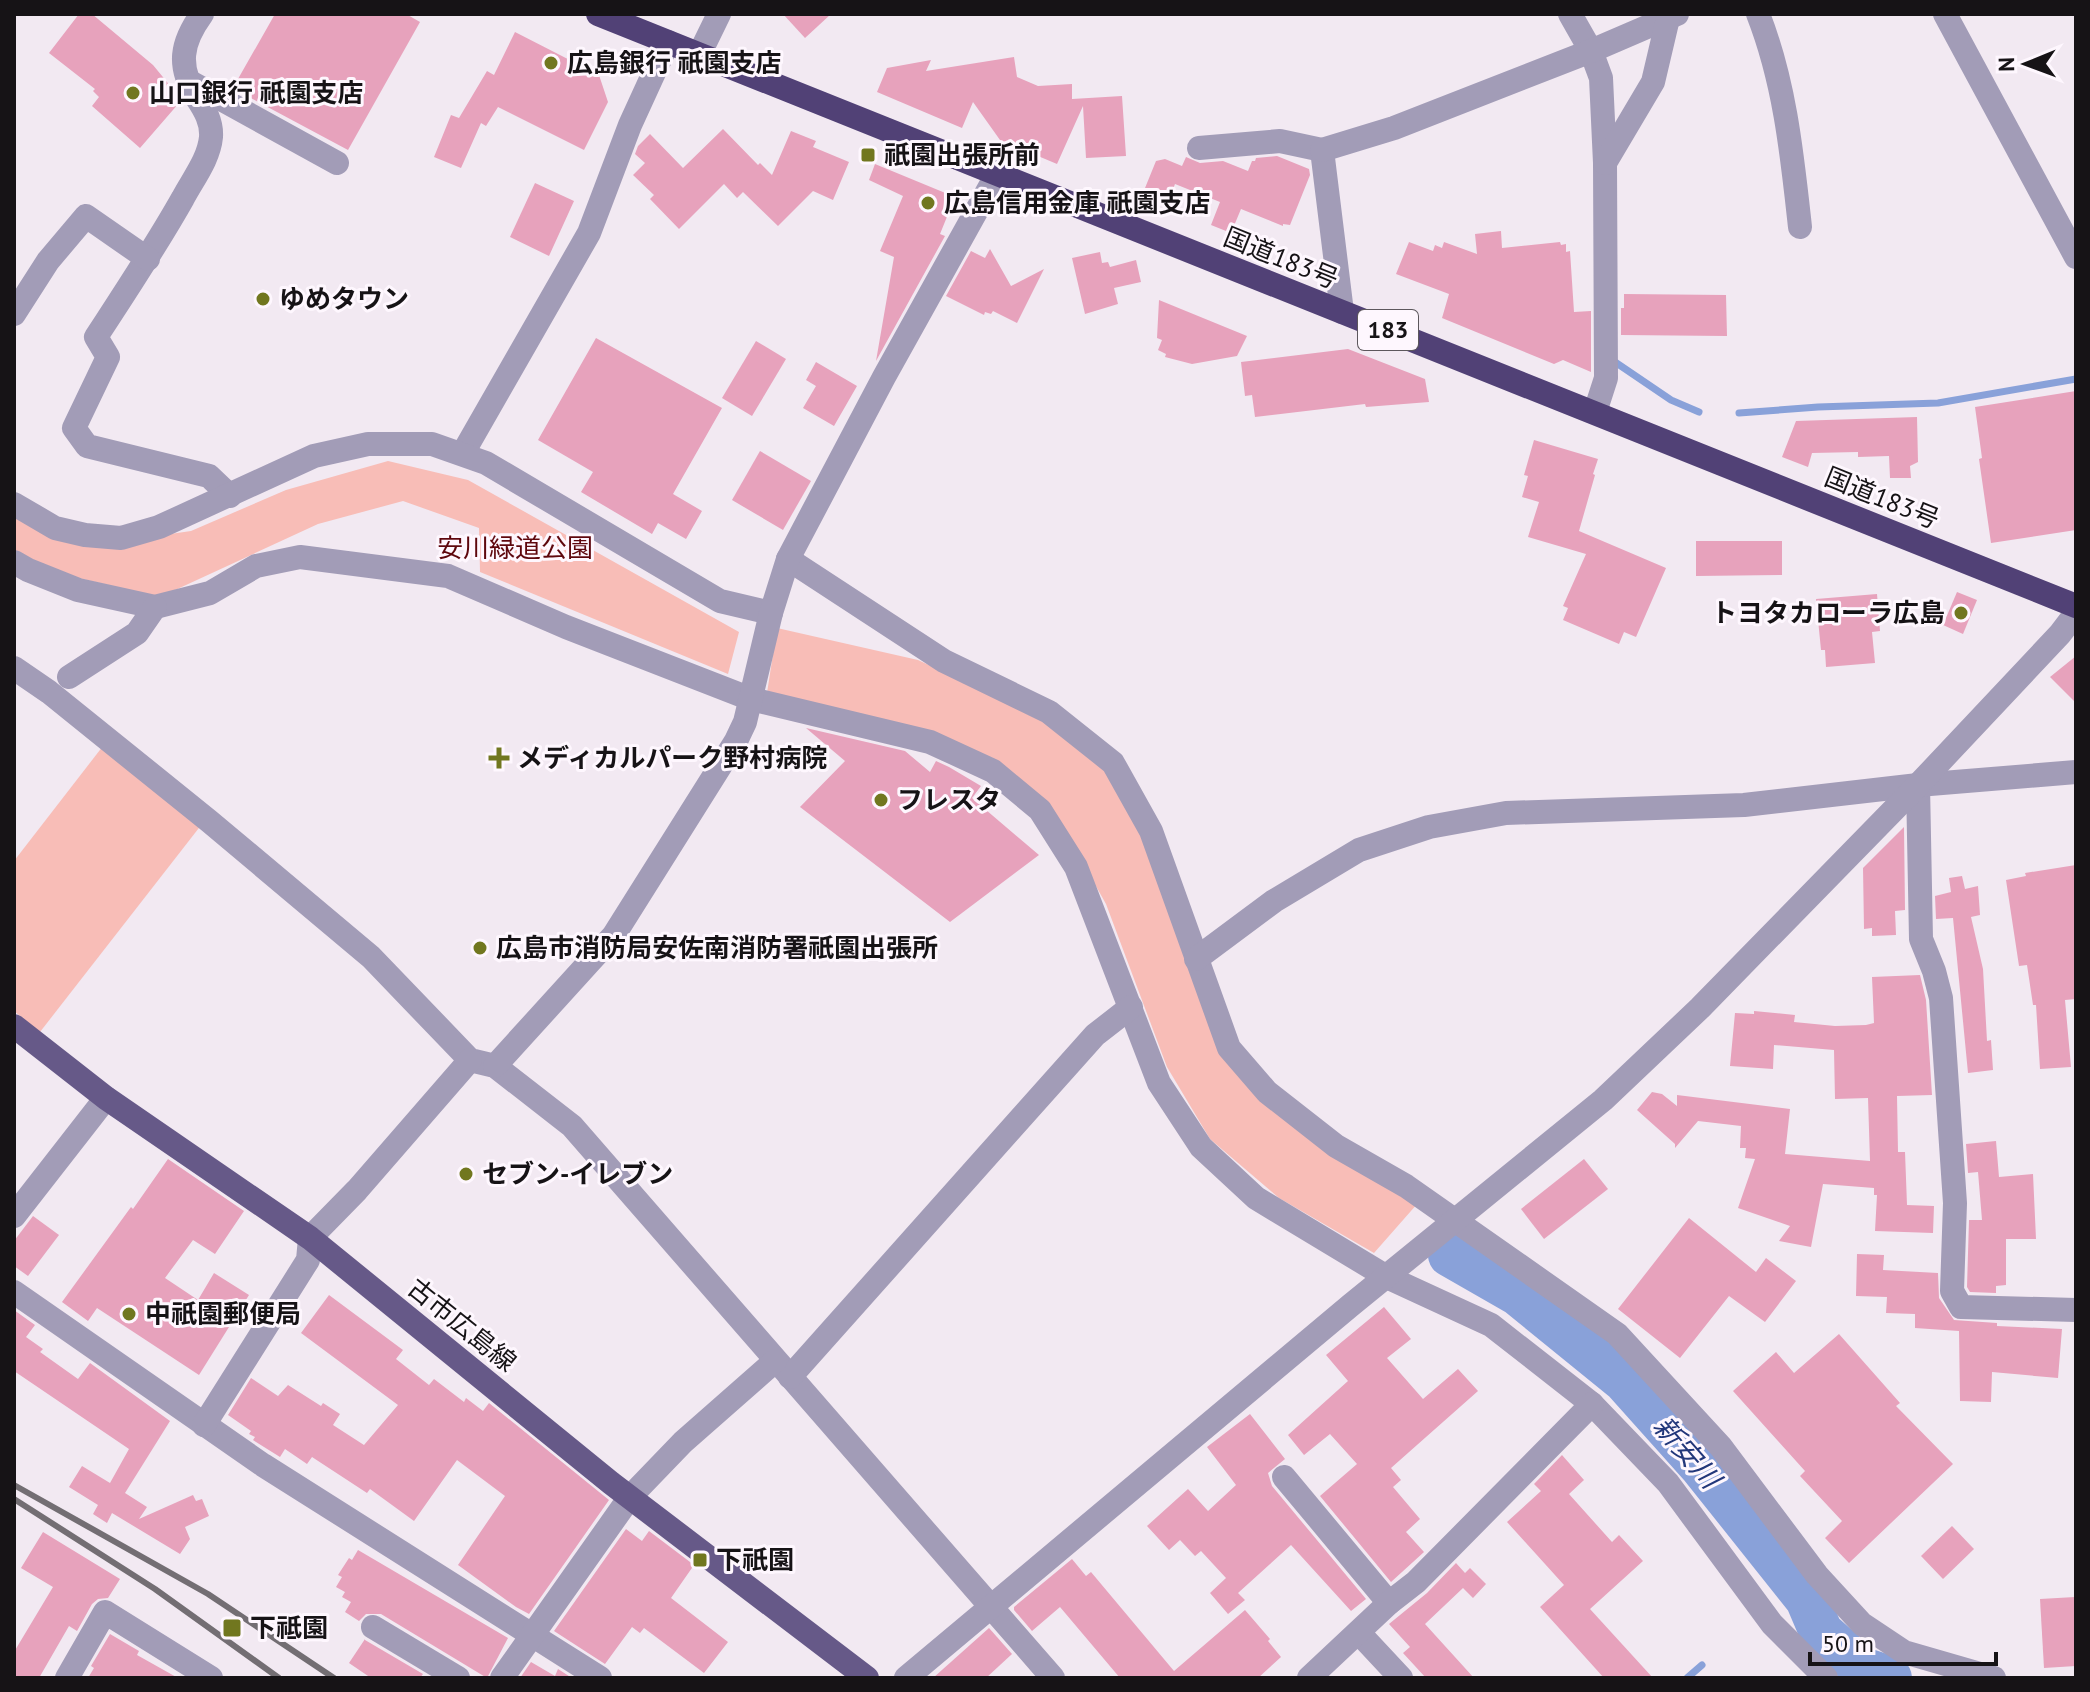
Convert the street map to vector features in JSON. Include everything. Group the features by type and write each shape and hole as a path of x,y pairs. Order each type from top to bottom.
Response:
{"highway":[{"name":"国道183号","path":"598,14 2076,606"}],"main road":[{"name":"古市広島線","path":"14,1026 106,1098 310,1238 630,1497 867,1678"}],"street":[{"path":"202,14 193,26 182,56 188,81 206,110 211,136 205,159 148,259 96,337 108,357 74,428 87,446 209,476 230,496"},
{"path":"699,55 719,14"},
{"path":"1570,14 1591,51 1601,78 1605,163 1606,378 1595,412"},
{"path":"1758,14 1786,112 1800,227"},
{"path":"1945,14 2076,257"},
{"path":"1199,148 1280,141 1322,150 1394,128 1591,51 1672,15"},
{"path":"1605,163 1653,82 1672,15"},
{"path":"463,453 589,233 630,125 668,42"},
{"path":"188,81 337,163"},
{"path":"1322,150 1342,312"},
{"path":"495,1066 614,935 736,741 745,722 771,613 788,559 884,377 997,174"},
{"path":"14,314 48,261 86,216 148,259"},
{"path":"14,504 55,528 85,535 121,538 159,527 314,456 368,444 432,444 486,463 720,601 771,613"},
{"path":"14,562 78,590 155,607 210,593 256,566 300,557 448,576 566,627 751,699 930,742 993,771 1040,810 1076,867 1159,1083 1201,1147 1256,1198 1387,1277 1491,1325 1592,1404 1668,1483 1772,1624 1826,1678"},
{"path":"788,559 944,661 1049,712 1113,763 1151,831 1229,1048 1267,1092 1336,1146 1406,1186 1617,1334 1721,1447 1817,1575 1862,1624 1904,1652 1994,1678"},
{"path":"69,677 137,633 155,607"},
{"path":"906,1678 1603,1100 1700,1008 1918,785 2060,634 2076,613"},
{"path":"14,668 49,692 184,801 371,957 470,1060 495,1066 572,1126 1053,1678"},
{"path":"1196,959 1274,901 1359,850 1429,827 1506,813 1744,805 1918,785 2076,772"},
{"path":"1918,785 1921,939 1941,998 1955,1203 1952,1291 1961,1307 2076,1310"},
{"path":"502,1678 630,1497 683,1442 783,1369 1095,1035 1131,1007"},
{"path":"204,1425 308,1260 310,1238 357,1190 470,1060"},
{"path":"14,1216 106,1098"},
{"path":"14,1292 299,1488 600,1678"},
{"path":"1309,1678 1416,1582 1592,1404"},
{"path":"1284,1477 1389,1603"},
{"path":"67,1678 105,1612 211,1678"},
{"path":"373,1627 458,1678"},
{"path":"1359,1633 1401,1678"}],"green space":[{"name":"安川緑道公園","path":"388,461 468,480 739,632 728,674 480,572 479,528 403,501 318,524 160,597 52,572 14,552 14,508 94,545 191,531 286,490"},
{"path":"777,628 918,660 1035,714 1110,767 1155,862 1223,1049 1418,1203 1374,1253 1279,1198 1210,1139 1167,1067 1106,904 1056,815 993,758 767,693"},
{"path":"103,746 202,824 40,1032 14,1011 14,861"}],"building":[{"path":"79,14 92,14 153,65 179,103 140,148 92,106 99,97 93,91 95,89 49,53"},
{"path":"275,14 406,14 420,22 348,150 245,95 247,93 234,86"},
{"path":"783,14 831,14 805,38"},
{"path":"515,32 599,75 608,102 584,150 498,107 486,126 481,123 461,168 434,157 451,115 459,118 487,71 494,75"},
{"path":"1014,57 1017,77 1038,86 1072,84 1072,99 1122,96 1126,156 1086,158 1083,106 1057,164 1000,140 973,102 962,128 877,92 887,68 931,60 926,71"},
{"path":"723,129 772,175 791,131 816,141 813,147 849,162 833,200 813,191 778,226 743,192 737,198 724,184 679,229 650,199 654,195 633,175 645,163 635,154 638,146 650,134 683,168"},
{"path":"1277,156 1309,169 1310,175 1290,225 1283,226 1241,209 1231,233 1211,225 1220,202 1175,184 1170,197 1145,188 1156,161 1165,159 1182,166 1186,157 1200,163 1223,161 1248,171 1256,158"},
{"path":"875,164 955,197 940,234 945,236 876,361 894,257 880,251 903,196 869,180"},
{"path":"535,183 574,201 549,256 510,237"},
{"path":"1501,231 1502,248 1566,244 1566,252 1570,251 1574,312 1591,311 1591,372 1563,360 1554,364 1442,318 1449,294 1396,274 1409,242 1433,251 1435,245 1442,248 1444,242 1477,254 1475,234"},
{"path":"990,249 1011,286 1044,269 1017,323 993,311 984,315 946,296 971,251 985,258"},
{"path":"1100,252 1102,263 1108,262 1110,267 1136,260 1141,282 1114,288 1118,304 1085,314 1072,258"},
{"path":"1624,294 1726,295 1727,336 1621,335"},
{"path":"1159,300 1247,336 1237,356 1192,364 1165,357 1166,354 1158,350 1162,340 1157,338"},
{"path":"596,338 722,408 673,494 702,511 686,539 658,523 652,534 581,492 593,472 538,440"},
{"path":"756,341 786,359 752,416 722,398"},
{"path":"1348,349 1425,379 1429,402 1366,407 1365,404 1255,417 1252,395 1245,396 1241,362"},
{"path":"816,362 857,386 834,426 803,408 816,386 806,380"},
{"path":"2076,391 2076,530 1991,543 1975,407"},
{"path":"1917,417 1918,462 1910,466 1911,478 1890,478 1889,456 1858,457 1858,452 1812,453 1808,467 1782,457 1796,421"},
{"path":"1534,440 1598,459 1579,531 1666,568 1636,637 1624,632 1619,644 1563,620 1568,608 1563,606 1586,554 1528,537 1539,502 1522,497 1528,476 1524,475"},
{"path":"760,451 811,481 783,530 732,500"},
{"path":"1696,541 1782,541 1782,575 1696,576"},
{"path":"1957,592 1977,600 1963,634 1943,625"},
{"path":"1877,594 1880,631 1872,632 1875,663 1826,667 1825,650 1821,650 1816,599"},
{"path":"2076,656 2076,703 2050,677"},
{"path":"806,728 905,751 930,772 936,761 949,767 981,786 972,798 1039,855 950,922 800,807 845,761"},
{"path":"1904,827 1905,910 1895,911 1896,935 1872,936 1872,928 1864,929 1863,868"},
{"path":"2076,865 2076,999 2065,1000 2071,1067 2040,1069 2036,1005 2033,1005 2027,965 2019,966 2006,880 2026,876 2025,873"},
{"path":"1962,876 1965,889 1978,886 1980,915 1971,917 1983,969 1987,1041 1991,1040 1993,1070 1968,1073 1953,918 1936,919 1935,896 1951,892 1949,878"},
{"path":"1920,975 1926,1000 1932,1095 1897,1096 1898,1152 1905,1152 1907,1205 1934,1206 1933,1233 1875,1231 1877,1195 1874,1195 1874,1188 1823,1184 1811,1247 1779,1241 1790,1226 1738,1208 1755,1159 1745,1158 1746,1148 1740,1148 1741,1126 1698,1121 1675,1148 1675,1144 1637,1110 1652,1092 1662,1094 1677,1106 1677,1095 1790,1109 1785,1154 1870,1161 1868,1098 1835,1099 1834,1050 1774,1045 1773,1069 1730,1066 1735,1013 1754,1014 1754,1011 1795,1015 1794,1022 1835,1026 1866,1025 1874,1023 1872,977"},
{"path":"1996,1141 1999,1177 2033,1174 2036,1239 2006,1239 2006,1285 1996,1286 1996,1293 1970,1292 1967,1287 1969,1220 1982,1220 1978,1172 1968,1173 1966,1144"},
{"path":"168,1159 244,1211 215,1254 193,1240 165,1278 198,1300 214,1273 249,1295 199,1375 97,1308 88,1321 62,1302"},
{"path":"1584,1159 1608,1189 1544,1239 1521,1209"},
{"path":"33,1216 59,1235 28,1276 14,1266 14,1241"},
{"path":"1689,1218 1756,1272 1766,1258 1796,1281 1765,1322 1729,1296 1680,1358 1618,1309"},
{"path":"1857,1254 1884,1255 1883,1270 1938,1273 1939,1298 1954,1320 1997,1323 1997,1326 2062,1329 2058,1378 1992,1372 1991,1402 1960,1401 1959,1331 1915,1328 1915,1314 1886,1313 1887,1297 1856,1296"},
{"path":"329,1295 403,1350 396,1359 429,1385 434,1379 464,1402 466,1398 483,1411 489,1403 609,1500 529,1614 458,1565 505,1496 457,1460 414,1521 370,1489 367,1493 312,1457 307,1464 285,1449 280,1457 253,1440 255,1437 249,1434 251,1431 228,1415 251,1378 278,1396 288,1385 340,1414 333,1425 364,1445 398,1405 301,1333"},
{"path":"1384,1307 1411,1339 1387,1358 1423,1399 1458,1369 1478,1391 1391,1468 1401,1480 1393,1487 1420,1519 1406,1532 1424,1552 1391,1582 1320,1496 1357,1464 1330,1434 1304,1455 1288,1435 1348,1381 1326,1355"},
{"path":"14,1310 35,1325 26,1337 43,1349 40,1352 78,1379 90,1363 170,1421 125,1493 147,1507 139,1519 193,1495 196,1501 202,1499 209,1516 185,1527 190,1539 180,1554 112,1513 107,1523 93,1514 98,1505 69,1487 82,1466 110,1483 129,1449 14,1371"},
{"path":"1839,1334 1900,1403 1896,1406 1953,1464 1849,1563 1825,1538 1842,1521 1800,1476 1805,1471 1733,1391 1776,1352 1794,1373"},
{"path":"1250,1414 1285,1459 1268,1473 1272,1486 1366,1599 1351,1611 1291,1545 1238,1593 1245,1600 1228,1614 1210,1593 1226,1578 1201,1551 1195,1556 1180,1540 1169,1550 1147,1526 1188,1489 1208,1511 1236,1485 1207,1447"},
{"path":"1562,1455 1584,1480 1569,1494 1612,1542 1619,1535 1643,1561 1590,1609 1653,1678 1604,1678 1540,1607 1564,1585 1507,1522 1541,1491 1534,1484"},
{"path":"1952,1526 1974,1549 1943,1579 1921,1556"},
{"path":"626,1529 642,1541 649,1531 694,1565 671,1598 728,1642 704,1673 644,1628 640,1633 632,1627 605,1664 554,1631"},
{"path":"43,1532 120,1579 108,1598 98,1599 92,1604 77,1631 69,1626 39,1678 14,1678 14,1652 53,1587 21,1568"},
{"path":"358,1550 508,1638 487,1678 381,1614 366,1614 359,1621 345,1612 351,1602 342,1597 345,1592 336,1587 342,1577 338,1575"},
{"path":"1072,1559 1086,1576 1091,1572 1174,1671 1245,1610 1281,1657 1258,1678 1120,1678 1060,1607 1032,1631 1014,1610"},
{"path":"1456,1563 1465,1573 1470,1568 1486,1584 1473,1598 1463,1588 1425,1624 1474,1678 1426,1678 1403,1653 1410,1647 1389,1624 1427,1593"},
{"path":"2075,1597 2076,1666 2044,1668 2040,1599"},
{"path":"989,1628 1012,1654 986,1678 933,1678"},
{"path":"110,1634 139,1651 137,1655 178,1678 88,1678 94,1668 91,1666"},
{"path":"365,1639 423,1674 420,1678 371,1678 349,1663"},
{"path":"531,1662 555,1676 558,1669 572,1678 520,1678"}],"waterway":[{"path":"1615,362 1671,400 1699,412"},
{"path":"1739,413 1938,403 2076,379"},
{"name":"新安川","path":"1450,1255 1518,1294 1625,1381 1701,1466 1807,1599 1821,1632 1863,1669 1890,1678"},
{"path":"1803,1637 1821,1632"},
{"path":"1687,1678 1702,1665"}],"railway":[{"path":"14,1485 208,1594 334,1678"},
{"path":"14,1499 155,1589 279,1678"}],"place":[{"name":"広島銀行 祇園支店","path":"551,63"},
{"name":"山口銀行 祇園支店","path":"133,93"},
{"name":"祇園出張所前","path":"868,155"},
{"name":"広島信用金庫 祇園支店","path":"928,203"},
{"name":"ゆめタウン","path":"263,299"},
{"name":"トヨタカローラ広島","path":"1961,613"},
{"name":"メディカルパーク野村病院","path":"499,758"},
{"name":"フレスタ","path":"881,800"},
{"name":"広島市消防局安佐南消防署祇園出張所","path":"480,948"},
{"name":"セブン-イレブン","path":"466,1174"},
{"name":"中祇園郵便局","path":"129,1314"},
{"name":"下祇園","path":"700,1560"},
{"name":"下祗園","path":"232,1628"}]}
